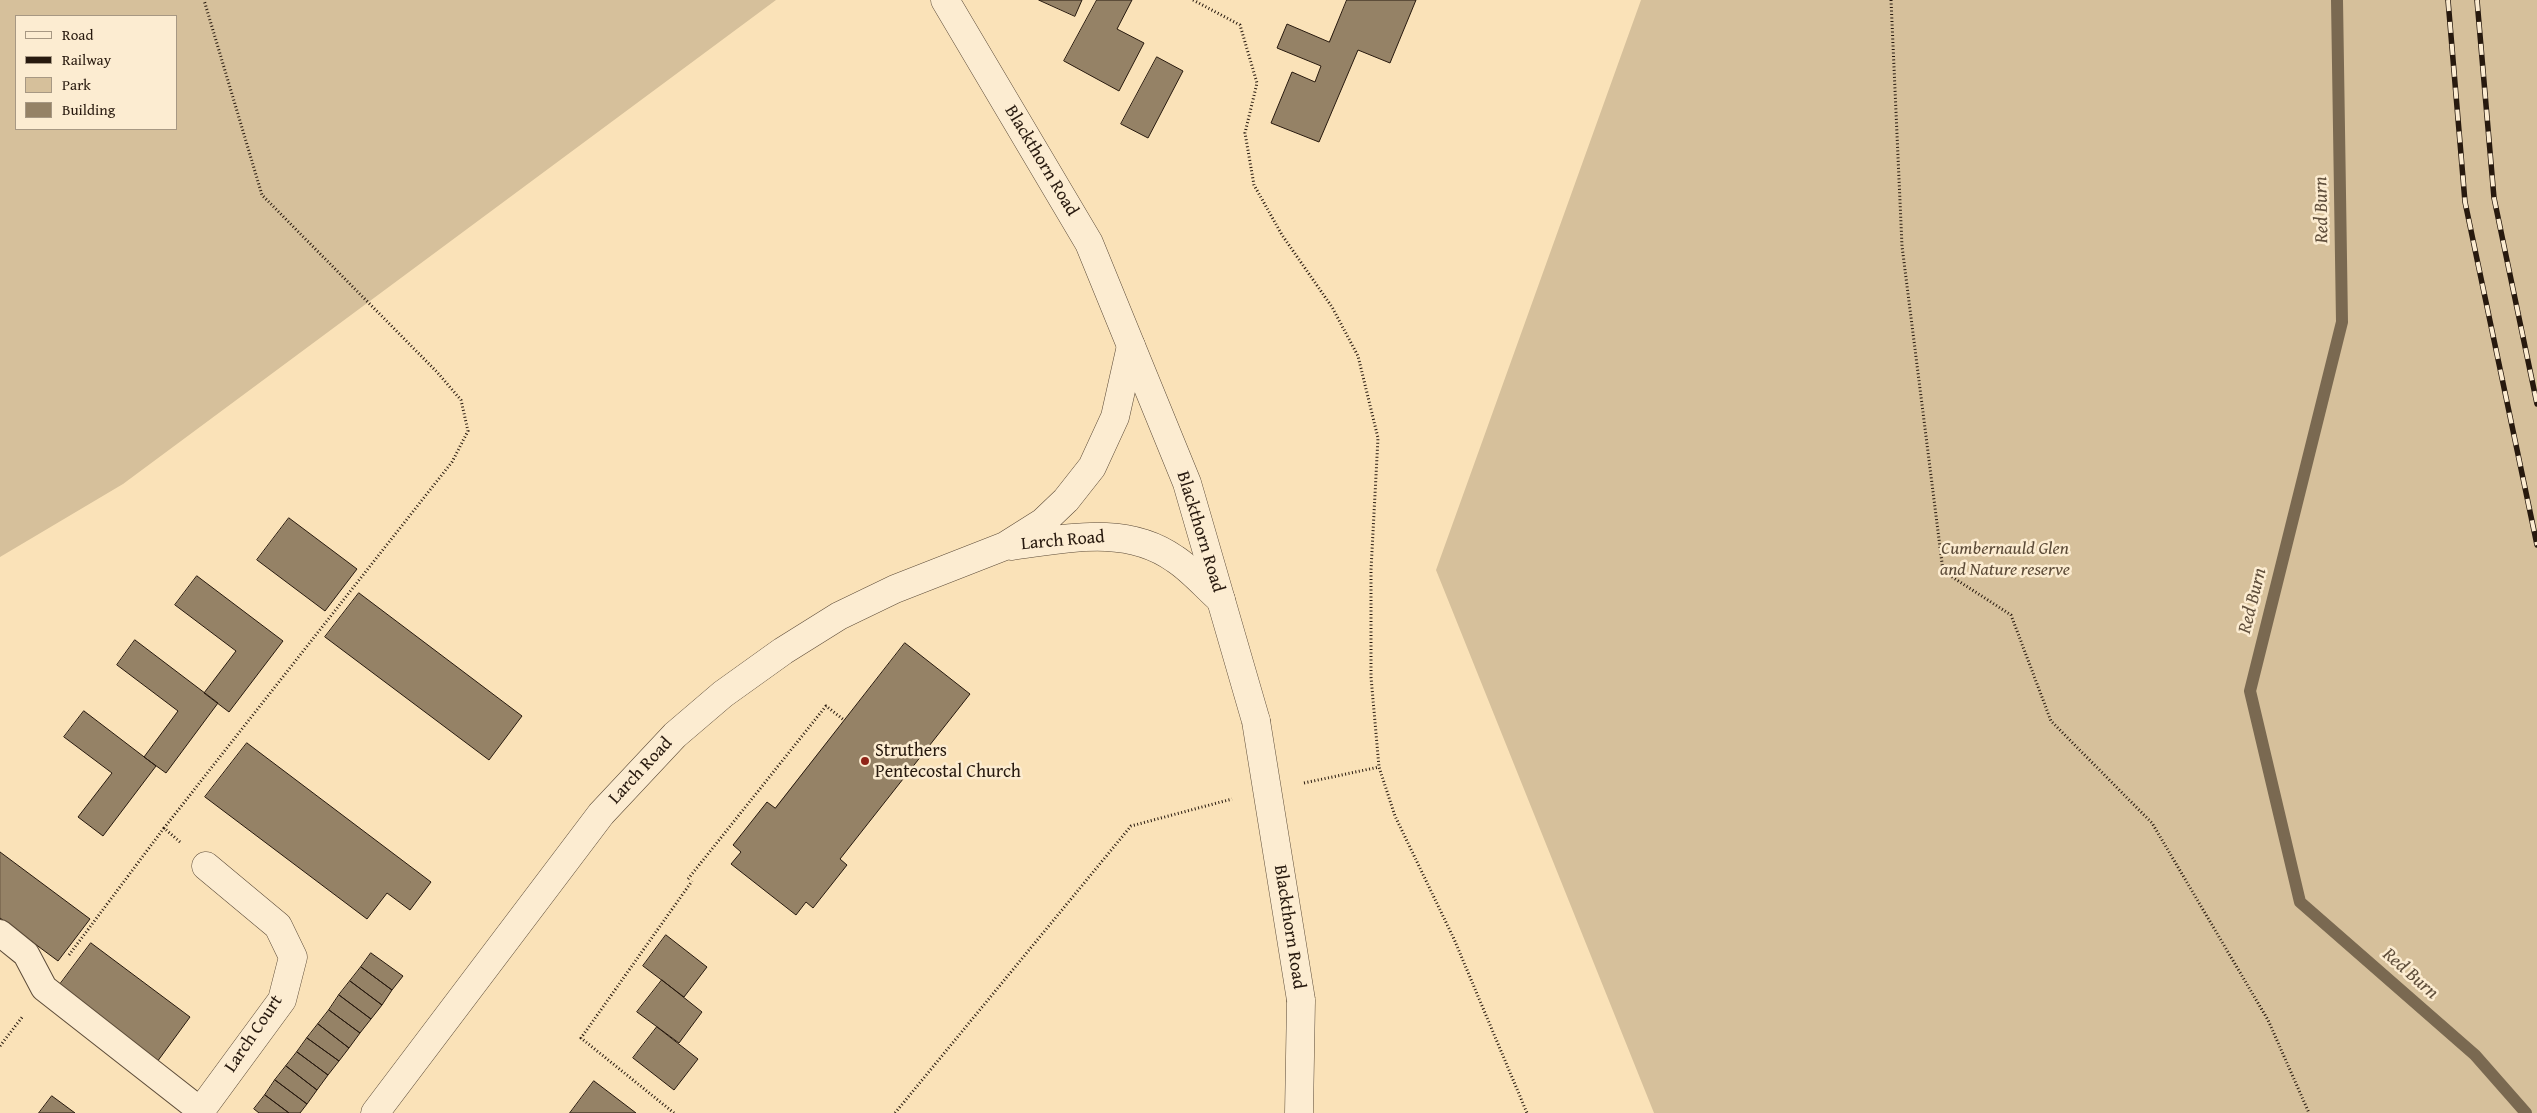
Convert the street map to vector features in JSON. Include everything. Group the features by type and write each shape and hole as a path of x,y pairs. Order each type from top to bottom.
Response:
{"street":[{"name":"Blackthorn Road","path":"946,0 1089,243 1187,483 1256,721 1301,1000 1298,1113"},
{"name":"Larch Road","path":"375,1113 601,814 675,735 723,694 783,651 838,616 895,589 1005,546 1043,522 1066,500 1092,467 1115,417 1131,346"},
{"name":"Larch Road","path":"1005,546 1095,536 1132,539 1160,549 1176,559 1221,600"},
{"name":"Larch Court","path":"200,1112 282,1000 293,957 278,926 206,866"}],"lane":[{"path":"0,933 26,954 44,988 200,1112"}],"path":[{"path":"0,1046 164,828 452,462 468,431 461,400 438,372 262,195 204,0"},
{"path":"1193,0 1240,25 1257,82 1245,133 1254,185 1282,235 1332,307 1358,356 1378,438 1371,570 1371,678 1379,767 1395,816 1454,939 1527,1113"},
{"path":"1891,0 1902,246 1943,571 2011,615 2051,721 2152,823 2268,1020 2308,1113"},
{"path":"674,1113 582,1038 690,880 826,706 844,720"},
{"path":"1301,784 1379,767"},
{"path":"895,1113 1131,826 1237,798"},
{"path":"164,828 206,866"}],"green space":[{"path":"0,0 776,0 123,484 0,557"},
{"name":"Cumbernauld Glen and Nature reserve","path":"1641,0 2537,0 2537,1113 1654,1113 1436,570"}],"building":[{"path":"1039,0 1082,0 1075,16"},
{"path":"1097,0 1132,0 1117,29 1144,43 1119,91 1064,61"},
{"path":"1347,0 1416,0 1390,63 1358,50 1319,142 1271,123 1292,72 1315,82 1321,66 1277,48 1287,24 1329,42"},
{"path":"1157,57 1183,71 1148,138 1121,124"},
{"path":"289,518 357,569 325,611 257,560"},
{"path":"197,576 283,641 229,712 204,693 236,651 175,605"},
{"path":"359,593 522,716 489,760 325,637"},
{"path":"135,640 218,703 166,773 144,757 178,711 117,665"},
{"name":"Struthers Pentecostal Church","path":"905,643 970,694 840,859 847,865 813,908 806,902 796,915 731,864 741,852 733,845 767,802 775,808"},
{"path":"84,711 156,766 103,836 78,817 112,773 64,737"},
{"path":"247,743 431,882 410,910 387,893 367,919 205,797"},
{"path":"0,852 90,919 58,961 0,918"},
{"path":"666,935 707,967 684,997 643,966"},
{"path":"91,943 190,1017 157,1062 58,987"},
{"path":"371,953 403,976 392,990 361,967"},
{"path":"361,967 392,990 382,1005 350,981"},
{"path":"662,980 702,1012 679,1043 637,1012"},
{"path":"350,981 382,1005 371,1019 339,995"},
{"path":"339,995 371,1019 360,1033 329,1010"},
{"path":"329,1010 360,1033 349,1048 318,1024"},
{"path":"318,1024 349,1048 339,1061 307,1038"},
{"path":"657,1027 698,1059 674,1090 633,1058"},
{"path":"307,1038 339,1061 328,1075 297,1052"},
{"path":"297,1052 328,1075 317,1090 286,1066"},
{"path":"286,1066 317,1090 307,1104 275,1080"},
{"path":"275,1080 307,1104 300,1113 289,1113 265,1095"},
{"path":"594,1081 636,1113 570,1113"},
{"path":"265,1095 289,1113 259,1113 254,1109"},
{"path":"52,1096 75,1113 39,1113"}],"waterway":[{"name":"Red Burn","path":"2337,0 2342,322 2250,691 2300,902 2475,1055 2526,1113"}],"railway":[{"path":"2448,0 2465,202 2537,545"},
{"path":"2477,0 2494,198 2537,404"}],"place":[{"name":"Struthers Pentecostal Church","path":"865,761"}]}
